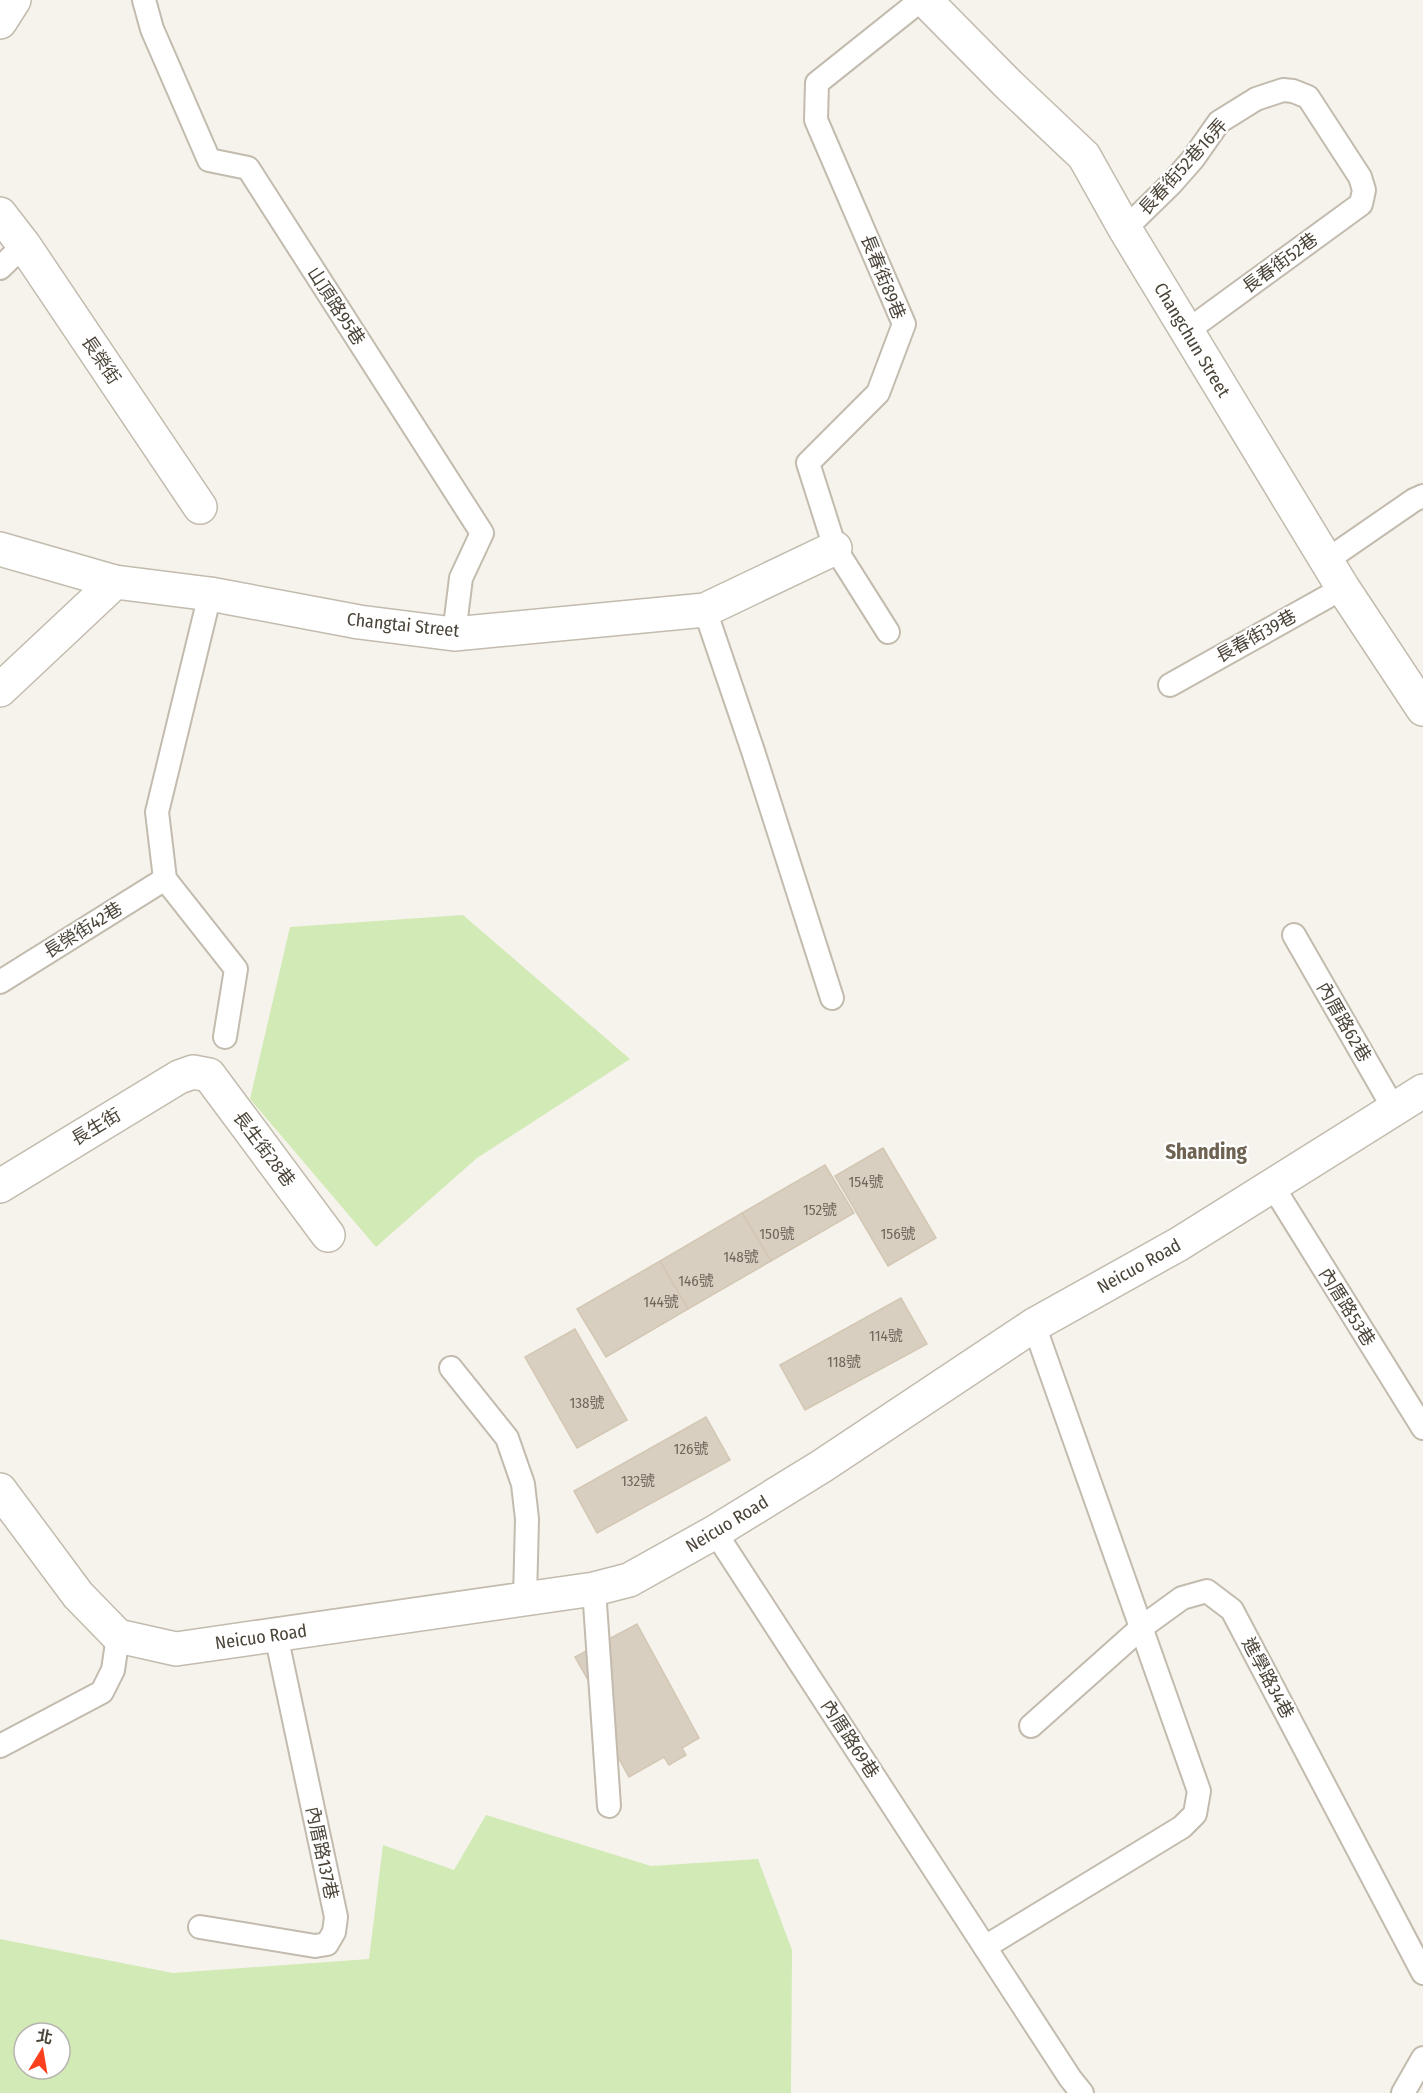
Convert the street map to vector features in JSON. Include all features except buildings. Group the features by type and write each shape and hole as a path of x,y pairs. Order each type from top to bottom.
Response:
{"street":[{"path":"0,22 14,0"},
{"name":"Changchun Street","path":"923,0 1084,156 1125,229 1343,588 1423,709"},
{"name":"長榮街","path":"0,214 24,245 200,507"},
{"name":"Changtai Street","path":"0,549 115,582 210,594 359,622 454,634 705,610 835,548"},
{"path":"0,690 115,582"},
{"name":"長生街","path":"0,1186 179,1077 193,1072"},
{"name":"長生街28巷","path":"193,1072 209,1075 328,1235"},
{"name":"Neicuo Road","path":"118,1636 176,1649 594,1589 629,1580 715,1532 822,1466 1034,1325 1179,1244 1423,1091"},
{"path":"0,1490 78,1595 118,1636"}],"lane":[{"name":"山頂路95巷","path":"144,0 152,29 208,160 248,168 482,533 462,578 454,634"},
{"name":"長春街89巷","path":"888,632 835,548 808,463 878,393 904,324 816,120 817,83 923,0"},
{"name":"長春街52巷16弄","path":"1125,229 1172,184 1219,122 1256,99 1283,90 1308,97 1360,177 1364,190"},
{"name":"長春街52巷","path":"1187,331 1362,204 1364,190"},
{"path":"0,268 24,245"},
{"path":"1327,560 1423,496"},
{"name":"長春街39巷","path":"1170,684 1343,588"},
{"path":"210,594 157,812 165,879 236,969 225,1037"},
{"path":"705,610 832,998"},
{"name":"長榮街42巷","path":"0,982 165,879"},
{"name":"內厝路62巷","path":"1294,935 1394,1109"},
{"name":"內厝路53巷","path":"1272,1185 1423,1428"},
{"path":"985,1947 1182,1827 1195,1814 1199,1791 1034,1325"},
{"path":"450,1368 507,1438 523,1484 527,1519 525,1599"},
{"name":"內厝路69巷","path":"715,1532 1070,2078 1082,2093"},
{"path":"594,1589 609,1806"},
{"name":"進學路34巷","path":"1031,1726 1142,1627 1182,1598 1207,1591 1232,1610 1423,1973"},
{"name":"內厝路137巷","path":"200,1928 315,1946 327,1944 334,1932 336,1917 276,1635"},
{"path":"0,1746 102,1692 113,1670 118,1636"},
{"path":"1403,2093 1423,2058"}],"green space":[{"path":"463,915 630,1059 477,1158 376,1247 250,1099 290,927"},
{"path":"486,1815 651,1866 758,1859 792,1950 791,2093 0,2093 0,1939 173,1973 369,1959 383,1845 454,1870"}],"district":[{"name":"Shanding","path":"1206,1152"}]}
